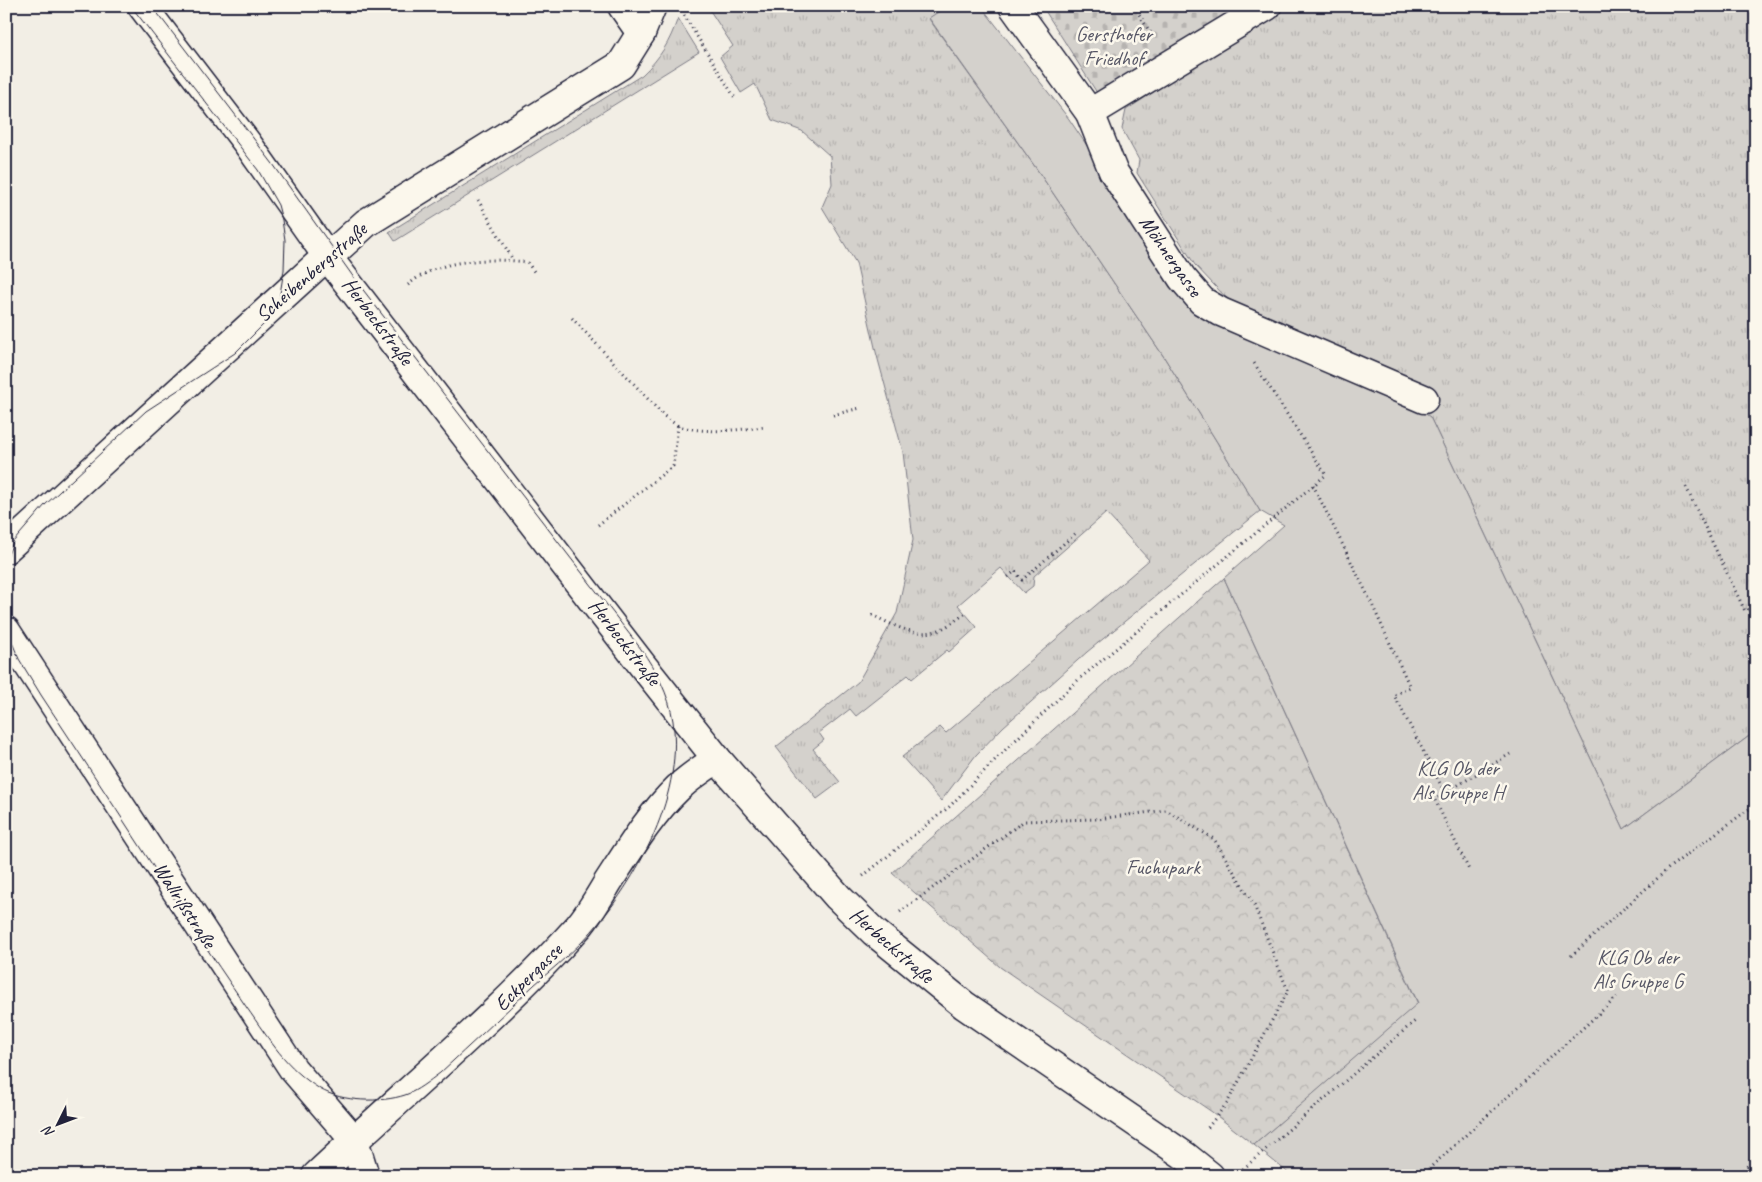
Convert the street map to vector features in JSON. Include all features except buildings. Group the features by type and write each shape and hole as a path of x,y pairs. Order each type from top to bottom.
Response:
{"street":[{"name":"Herbeckstraße","path":"142,6 247,143 327,256 717,760 838,897 874,932 964,1005 1185,1156 1210,1176"},
{"path":"622,6 641,33"},
{"path":"641,33 652,6"},
{"name":"Möhnergasse","path":"1013,6 1090,113 1113,171 1182,278 1202,301 1221,312 1424,399"},
{"path":"1090,113 1267,6"},
{"name":"Scheibenbergstraße","path":"6,549 327,256 366,223 621,65 641,33"},
{"name":"Wallrißstraße","path":"6,631 293,1069 354,1140 365,1176"},
{"name":"Eckpergasse","path":"316,1176 546,962 581,924 642,830 671,796 694,774 717,760"}],"path":[{"path":"685,6 684,15 735,98"},
{"path":"1134,6 1152,35 1160,30"},
{"path":"478,200 514,261"},
{"path":"408,285 427,273 469,261 502,259 527,262 535,273"},
{"path":"572,318 664,416 678,426 696,431 722,432 764,427"},
{"path":"838,897 949,807 1078,680 1326,475 1252,361"},
{"path":"833,415 860,408"},
{"path":"598,525 673,466 678,426"},
{"path":"1312,485 1370,600 1410,686 1394,695 1445,793"},
{"path":"1686,486 1745,611 1756,605"},
{"path":"1008,577 1015,571 1022,580 1076,532"},
{"path":"872,615 903,628 922,632 938,631 966,613"},
{"path":"1469,870 1435,800 1510,754"},
{"path":"1571,956 1670,867 1756,804"},
{"path":"874,932 1024,821 1098,819 1166,810 1214,839 1254,905 1288,991 1228,1103 1185,1156"},
{"path":"1421,1176 1617,997"},
{"path":"1243,1170 1415,1021"},
{"path":"1735,1176 1756,1159"}],"green space":[{"path":"707,6 947,6 929,19 1036,168 1164,357 1260,511 1087,652 1003,727 976,755 941,801 902,757 940,727 946,733 1149,560 1106,513 1034,576 1033,586 1024,593 1001,568 958,605 977,627 949,652 947,650 912,679 908,675 856,716 850,709 819,733 824,740 813,749 840,782 817,799 776,747 858,682 897,613 913,540 903,452 876,352 856,263 822,207 832,184 830,156 802,131 772,120 755,84 741,93 720,57 733,46"},
{"path":"947,6 981,6 1069,119 1184,290 1420,410 1430,417 1624,829 1756,731 1756,1176 1292,1176 1254,1145 1418,1003 1224,578 1284,525 1260,511 1164,357 1036,168 929,18"},
{"name":"Gersthofer Friedhof","path":"1042,6 1251,6 1099,96"},
{"path":"1286,6 1756,6 1756,731 1624,829 1430,417 1234,306 1195,265 1137,173 1139,160 1122,129 1126,110"},
{"path":"678,18 699,52 395,241 389,232 642,75 664,49"},
{"name":"Fuchupark","path":"1224,578 1418,1004 1254,1145 1212,1112 1000,967 892,873"}],"tram line":[{"path":"6,560 13,542 45,505 146,411 235,353 264,324 279,300 284,270 285,240 278,205 258,170 131,6"},
{"path":"6,628 19,659 41,695 263,1031 297,1072 320,1089 339,1097 362,1100 395,1098 418,1088 440,1073 576,948 601,920 637,868 663,811 671,781 674,751 671,711 661,683 641,649 357,282 273,164 152,6"}],"park label":[{"name":"KLG Ob der Als Gruppe H","path":"1458,780"},
{"name":"KLG Ob der Als Gruppe G","path":"1638,969"}]}
